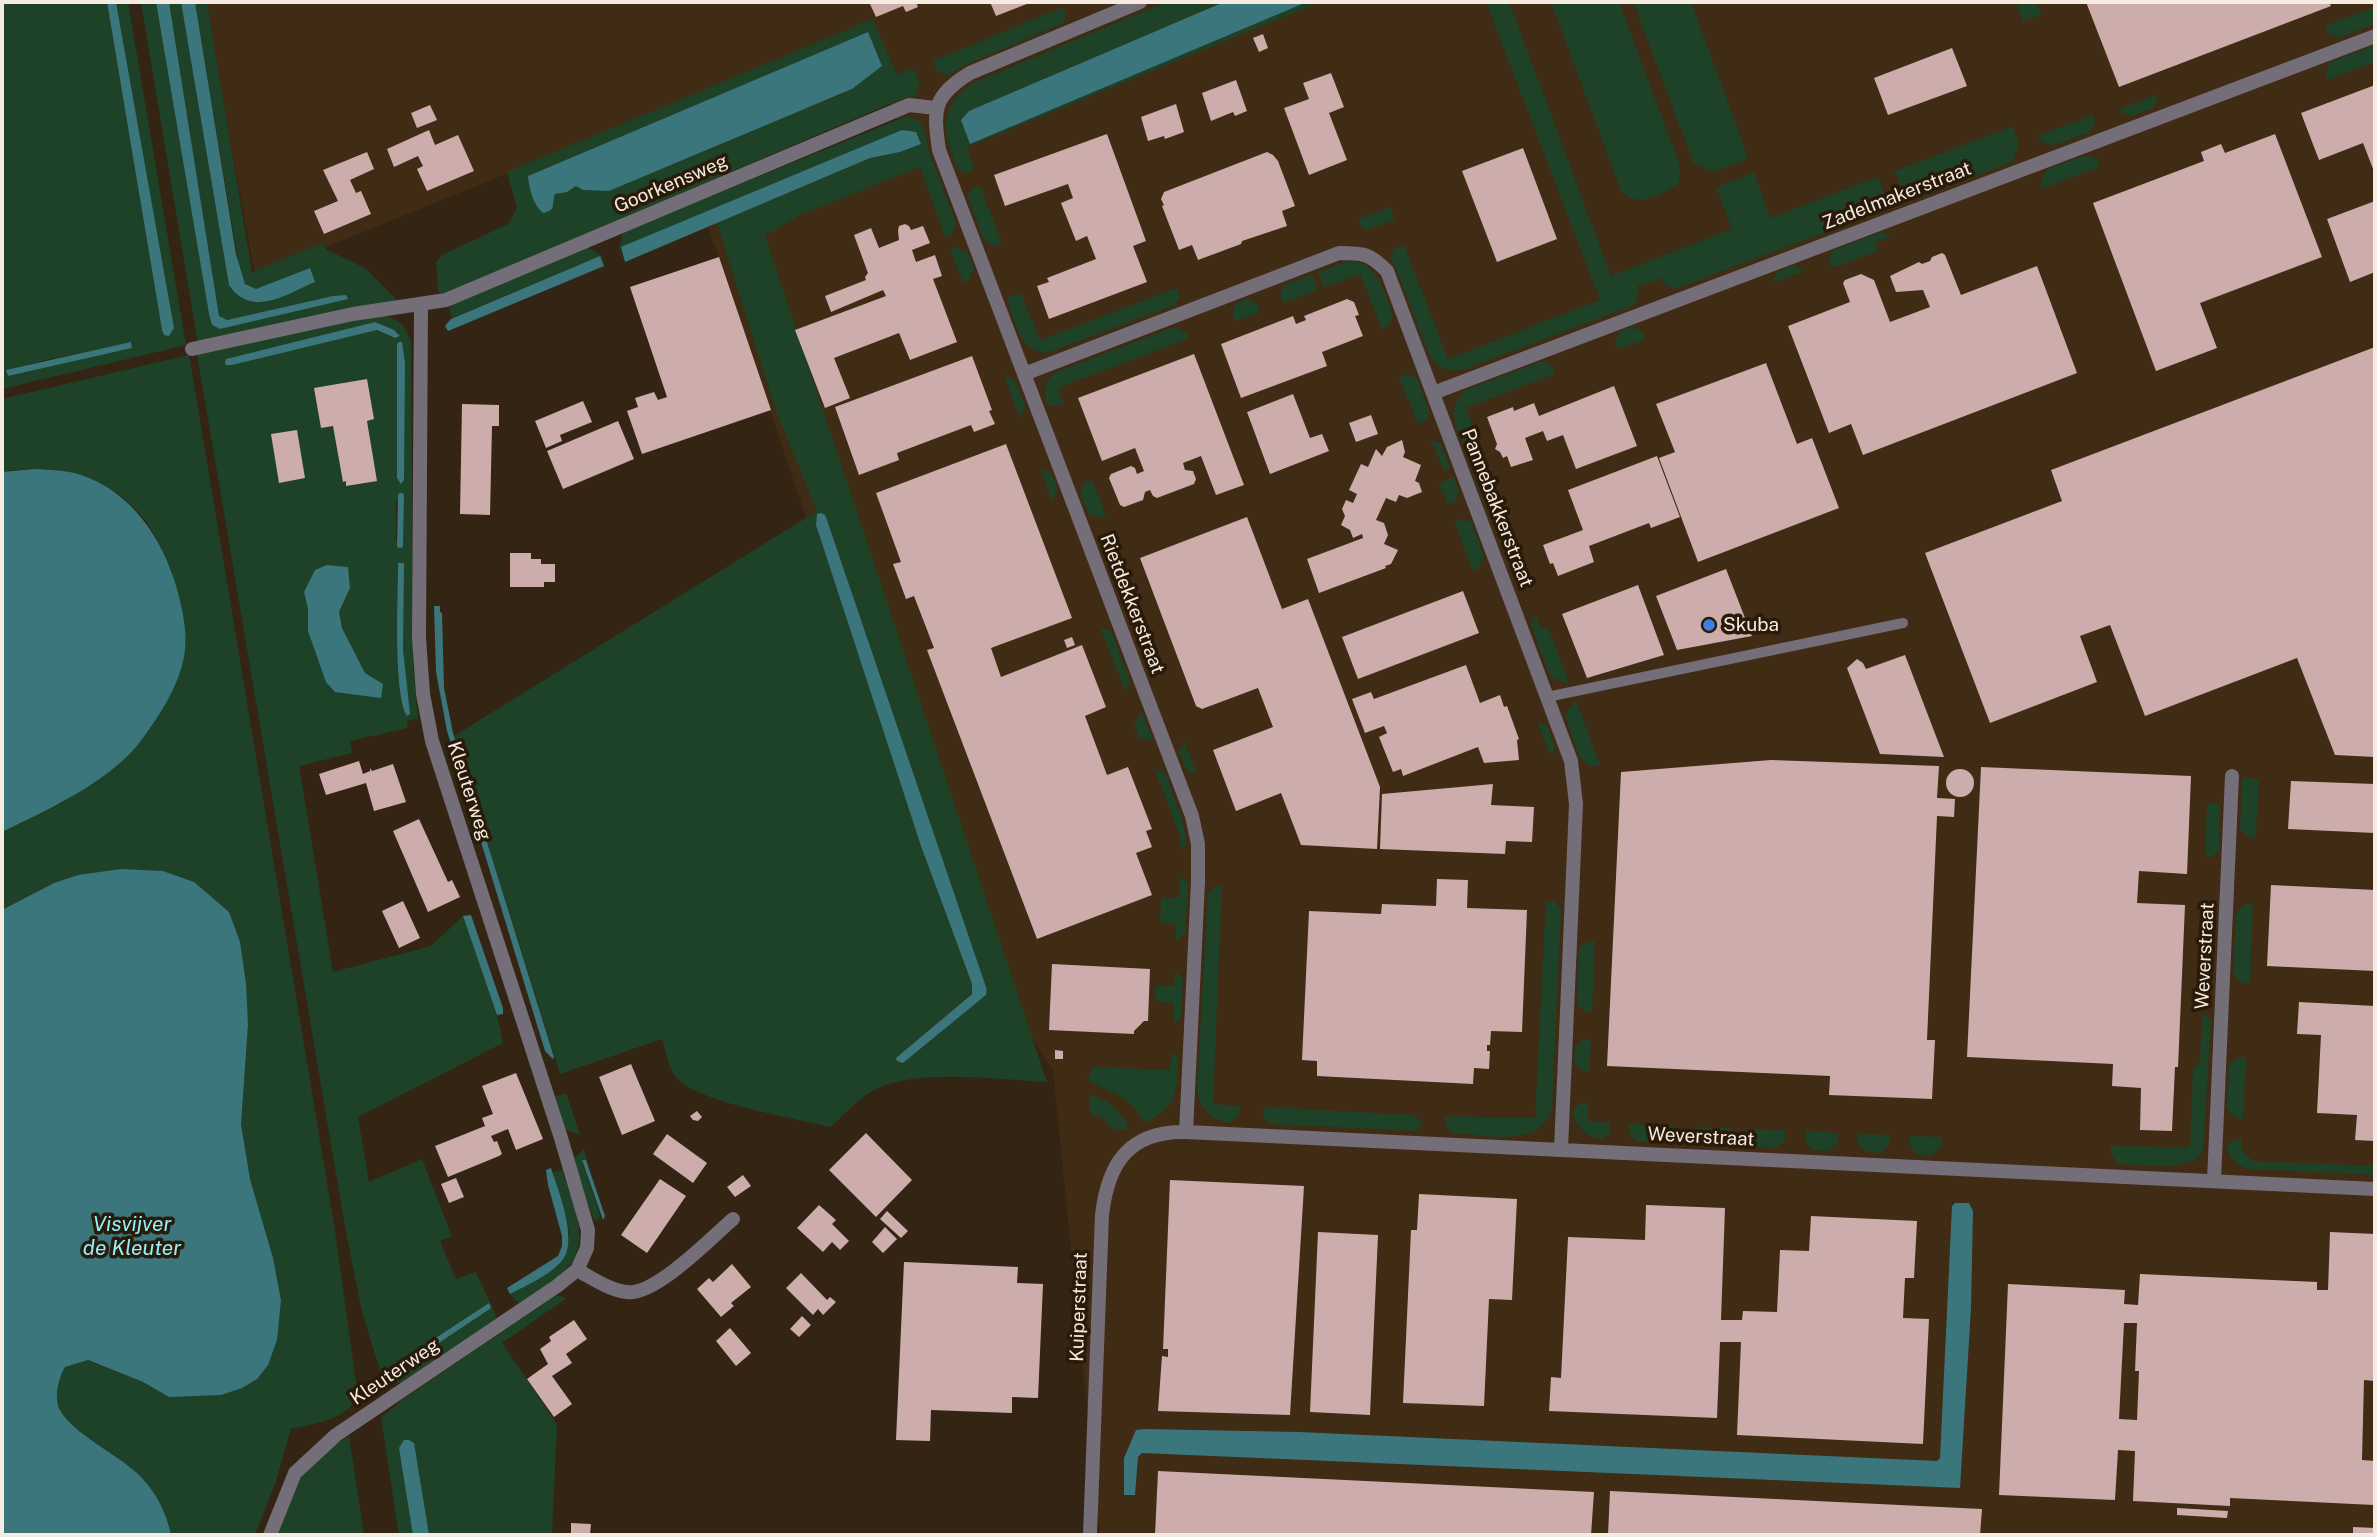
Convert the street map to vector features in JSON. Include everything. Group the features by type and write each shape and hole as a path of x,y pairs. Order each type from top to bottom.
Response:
{"street":[{"path":"936,107 949,86 970,74 1140,2"},
{"name":"Zadelmakerstraat","path":"1433,393 2375,36"},
{"name":"Goorkensweg","path":"192,349 353,314 421,305 459,295 909,105 936,107"},
{"name":"Rietdekkerstraat","path":"936,107 935,128 939,150 1192,816 1198,844 1198,882 1186,1132"},
{"name":"Pannebakkerstraat","path":"1024,374 1339,253 1356,253 1374,258 1387,271 1571,761 1576,804 1561,1149"},
{"name":"Kleuterweg","path":"270,1535 295,1473 309,1458 336,1435 577,1270 587,1248 588,1230 553,1112 432,741 423,694 419,638 421,305"},
{"name":"Weverstraat","path":"2214,1180 2232,776"},
{"name":"Kuiperstraat","path":"1090,1535 1105,1189 1112,1170 1127,1150 1146,1138 1168,1132 1186,1132"},
{"name":"Weverstraat","path":"1186,1132 2375,1189"},
{"path":"577,1270 606,1285 627,1292 640,1292 657,1284 733,1219"}],"lane":[{"path":"1547,697 1903,623"}],"shaded area":[{"path":"205,2 2375,2 2375,1535 1100,1535 1053,1071 928,878 707,224 898,131 873,25 255,276"}],"green space":[{"path":"2,2 107,2 162,330 174,328 116,2 128,2 186,345 2,389","holes":["131,343 132,348 8,376 6,371"]},
{"path":"141,2 156,2 212,325 220,329 348,298 333,296 227,320 219,316 169,2 181,2 229,285 254,303 265,302 270,285 255,289 245,284 240,272 195,2 207,2 252,272 322,243 327,250 365,268 399,302 198,343"},
{"path":"1166,2 1224,2 969,111 970,144 1307,2 1320,2 967,147 974,170 966,173 958,170 949,146 946,124 952,103 971,84"},
{"path":"1486,2 1509,2 1611,276 1732,229 1716,188 1754,172 1770,218 1878,177 1884,196 1883,204 1876,213 1675,289 1665,285 1661,278 1637,286 1639,294 1634,305 1465,369 1453,371 1443,368 1434,362 1428,352 1396,268 1390,259 1394,249 1404,245 1448,359 1600,300"},
{"path":"1551,2 1619,2 1680,166 1679,184 1643,200 1628,197 1621,191"},
{"path":"1633,2 1691,2 1748,157 1745,160 1713,172 1694,164"},
{"path":"2016,2 2036,2 2041,15 2023,21"},
{"path":"1063,7 1066,14 1063,23 963,66 947,76 938,72 933,61"},
{"path":"2375,7 2375,24 2338,38 2327,33 2325,26"},
{"path":"873,19 897,75 913,68 920,84 915,97 906,97 445,294 438,292 436,262 442,255 508,224 517,208 507,172","holes":["869,32 852,89 609,191 576,186 567,192 558,192 553,197 528,176"]},
{"path":"2375,45 2375,62 2328,80 2326,73 2330,62"},
{"path":"2158,94 2154,108 2131,116 2121,112 2120,109"},
{"path":"2093,115 2095,122 2090,132 2052,146 2037,136"},
{"path":"907,116 919,121 926,133 928,148 956,223 951,235 945,237 920,167 798,216 765,236 1047,1082 937,1077 894,1083 864,1096 831,1127 702,1094 675,1076 662,1039 560,1074 454,736 817,511 777,414 717,223 870,158 900,152 921,143 916,132 620,248 624,262 619,249 623,232","holes":["817,514 825,515 987,990 986,995 903,1063 897,1058 972,993 972,984 921,846 816,525"]},
{"path":"2013,126 2019,145 2012,162 1919,197 1906,191 1895,171"},
{"path":"2087,155 2097,159 2100,167 2042,189 2040,184 2047,169"},
{"path":"980,186 1002,243 995,246 985,242 967,195"},
{"path":"1390,207 1395,220 1368,230 1361,227 1358,219"},
{"path":"1881,232 1890,237 1875,243 1878,251 1832,268 1828,260 1833,250"},
{"path":"587,247 602,256 606,266 600,256 452,318 449,308 456,302"},
{"path":"955,247 968,253 974,269 964,284 950,250"},
{"path":"1354,261 1370,269 1384,290 1393,315 1388,326 1382,329 1360,274 1324,287 1318,272"},
{"path":"1793,265 1804,271 1772,283 1777,272"},
{"path":"1312,275 1318,290 1283,303 1280,295 1284,285"},
{"path":"1177,288 1180,296 1175,305 1047,353 1030,347 1024,341 1007,298 1021,293 1040,340"},
{"path":"1247,299 1257,304 1260,312 1235,321 1232,313 1236,303"},
{"path":"379,315 400,322 411,342 413,665 418,718 407,721 408,728 350,741 352,753 299,766 333,972 431,946 463,916 497,1015 503,1043 358,1117 369,1182 422,1159 452,1236 440,1241 456,1279 476,1272 497,1318 403,1383 386,1382 381,1374 362,1312 345,1227 197,354","holes":["375,322 399,333 398,338 377,330 229,365 226,359","397,344 405,363 397,481","401,497 404,501 402,544 396,539 396,502","398,563 405,679 410,713 407,716 400,687 397,643","316,570 350,588 339,612 342,628 365,673 383,684 318,654 308,631 308,609 304,592","489,1303 408,1363 405,1358"]},
{"path":"1174,327 1187,333 1189,338 1058,388 1064,404 1048,406 1045,389 1054,373"},
{"path":"1632,327 1643,332 1645,340 1617,349 1615,343 1620,331"},
{"path":"189,355 335,1231 358,1397 337,1416 291,1429 276,1481 255,1535 171,1535 161,1505 147,1484 133,1470 74,1426 59,1408 57,1398 59,1381 65,1367 87,1360 143,1382 169,1397 281,1300 273,1258 250,1179 241,1124 248,1025 78,875 54,883 2,910 2,832 63,802 172,572 146,521 112,490 95,481 59,471 40,469 2,472 2,399"},
{"path":"1542,361 1552,366 1555,374 1466,408 1506,514 1491,519 1455,423 1455,405 1466,390"},
{"path":"1406,374 1417,378 1429,412 1426,421 1418,424 1399,377"},
{"path":"1004,375 1015,380 1026,407 1020,418"},
{"path":"1431,440 1441,443 1450,469 1444,471"},
{"path":"1040,468 1051,473 1058,489 1052,501"},
{"path":"1454,477 1459,491 1455,502 1448,504 1439,483"},
{"path":"1092,480 1106,516 1099,518 1088,514 1080,492 1085,482"},
{"path":"1461,519 1471,522 1484,557 1479,568 1473,571 1454,522"},
{"path":"1535,615 1541,629 1548,627 1570,685 1550,676 1531,625"},
{"path":"1100,627 1111,631 1130,682 1126,693"},
{"path":"1576,700 1600,765 1588,765 1579,755 1565,715"},
{"path":"1142,712 1153,740 1139,738 1134,724"},
{"path":"1538,723 1548,727 1555,747 1551,756"},
{"path":"1184,743 1197,774 1187,770 1179,752"},
{"path":"1154,768 1165,773 1182,818 1187,843 1181,849 1179,833"},
{"path":"2242,778 2259,779 2256,837 2248,837 2240,829"},
{"path":"2207,804 2220,804 2219,850 2210,858 2205,858"},
{"path":"1180,876 1188,883 1185,933 1176,941 1176,924 1160,923 1161,897 1179,898"},
{"path":"1217,885 1222,885 1213,1104 1240,1106 1239,1115 1230,1123 1217,1119 1208,1112 1201,1103 1197,1090 1208,894"},
{"path":"1546,901 1554,901 1561,909 1552,1108 1546,1121 1524,1134 1495,1137 1452,1133 1445,1125 1445,1116 1535,1118"},
{"path":"2245,904 2253,904 2250,984 2242,983 2233,974 2236,912"},
{"path":"1588,941 1595,941 1592,1012 1585,1012 1577,1004 1579,948"},
{"path":"1175,971 1183,979 1181,1017 1173,1024 1174,1003 1156,1001 1156,986 1174,986"},
{"path":"2203,1012 2211,1021 2203,1151 2188,1163 2177,1165 2119,1164 2111,1155 2111,1145 2190,1148 2193,1066 2199,1065"},
{"path":"1583,1039 1591,1040 1589,1071 1583,1071 1574,1063 1575,1047"},
{"path":"1172,1051 1178,1057 1174,1097 1164,1110 1145,1123 1133,1106 1121,1097 1087,1080 1093,1067 1170,1070"},
{"path":"2238,1057 2246,1057 2243,1119 2236,1118 2227,1109 2229,1065"},
{"path":"566,1093 580,1135 564,1129 554,1097"},
{"path":"1089,1094 1114,1107 1127,1123 1129,1130 1113,1129 1101,1117 1093,1116 1089,1110"},
{"path":"1588,1102 1588,1121 1610,1123 1610,1132 1602,1139 1586,1133 1576,1121 1573,1110 1581,1103"},
{"path":"1263,1107 1415,1115 1423,1124 1416,1131 1270,1124 1263,1117"},
{"path":"1629,1124 1675,1126 1675,1135 1666,1143 1636,1142 1629,1133"},
{"path":"1696,1127 1730,1128 1730,1137 1721,1145 1703,1144 1695,1136"},
{"path":"1750,1129 1785,1130 1785,1140 1776,1148 1758,1147 1750,1139"},
{"path":"1806,1131 1838,1133 1838,1142 1828,1151 1813,1150 1805,1141"},
{"path":"1858,1134 1890,1135 1889,1145 1881,1153 1866,1152 1858,1144"},
{"path":"1910,1136 1942,1137 1941,1147 1932,1155 1918,1155 1910,1146"},
{"path":"2234,1139 2242,1139 2242,1150 2253,1161 2375,1166 2375,1175 2249,1169 2229,1155 2226,1146"},
{"path":"584,1149 591,1175 586,1160 582,1162 601,1218 594,1221 573,1159"},
{"path":"562,1170 578,1222 578,1249 564,1272 519,1304 510,1294 561,1262 570,1235 553,1172"},
{"path":"556,1295 567,1298 502,1343 557,1424 552,1535 399,1535 381,1418 402,1400"},
{"path":"349,1436 364,1535 276,1535 302,1476 336,1444"}],"water":[{"path":"107,2 116,2 174,328 169,336 164,335 162,330"},
{"path":"156,2 169,2 219,316 227,320 333,296 346,295 348,299 220,329 212,325"},
{"path":"181,2 195,2 236,254 245,284 256,289 310,268 315,282 270,301 248,301 229,285"},
{"path":"1224,2 1307,2 970,144 961,120 969,111"},
{"path":"868,32 882,66 852,89 609,191 583,190 576,186 567,192 555,194 552,209 543,213 534,201 528,176"},
{"path":"902,130 916,132 921,144 900,152 870,158 625,262 621,247"},
{"path":"600,256 604,266 448,331 445,326 451,319"},
{"path":"375,322 394,330 400,336 395,338 377,330 232,365 226,365 225,362 226,359"},
{"path":"131,342 132,348 8,376 6,370"},
{"path":"399,342 402,342 405,363 404,480 401,484 397,478"},
{"path":"34,469 70,472 99,483 116,493 143,520 154,535 171,570 183,615 185,648 178,679 168,699 150,729 130,753 97,781 40,814 2,832 2,472"},
{"path":"817,514 825,515 828,523 987,990 986,995 903,1063 896,1058 972,994 972,984 921,846 816,525"},
{"path":"398,563 404,563 403,649 410,714 407,716 398,666"},
{"path":"327,565 348,567 350,588 339,612 342,628 365,673 383,684 381,698 335,692 326,682 308,631 308,609 304,592 315,570"},
{"path":"434,606 440,606 442,613 444,688 453,733 553,1059 545,1051 447,731 436,672"},
{"name":"Visvijver de Kleuter","path":"121,869 163,871 194,882 229,912 240,942 248,1025 241,1124 250,1179 273,1258 281,1300 277,1340 268,1365 257,1379 242,1388 221,1395 169,1397 143,1382 88,1360 65,1367 58,1387 59,1408 74,1426 142,1478 161,1505 171,1535 2,1535 2,910 54,883 78,875"},
{"path":"471,915 503,1014 497,1015 463,916"},
{"path":"582,1160 586,1160 605,1216 603,1220"},
{"path":"551,1168 566,1216 566,1253 550,1272 510,1294 507,1288 558,1256 562,1246 562,1236 548,1185 546,1170"},
{"path":"1955,1203 1969,1203 1973,1211 1971,1308 1960,1488 1142,1453 1138,1457 1135,1495 1124,1495 1124,1458 1136,1430 1144,1429 1299,1432 1937,1461 1940,1458 1952,1206"},
{"path":"489,1303 491,1308 409,1363 405,1358"},
{"path":"404,1440 414,1443 429,1535 413,1535 399,1448"}],"building":[{"path":"869,2 916,2 918,7 906,12 903,6 876,17"},
{"path":"990,2 1032,2 996,16"},
{"path":"2086,2 2329,2 2331,6 2119,87"},
{"path":"1263,34 1268,48 1259,52 1253,38"},
{"path":"1952,48 1967,86 1888,115 1874,78"},
{"path":"1331,73 1344,107 1329,113 1347,160 1309,175 1284,108 1309,99 1303,83"},
{"path":"1236,80 1247,111 1235,116 1233,112 1211,121 1202,93"},
{"path":"2375,85 2375,174 2363,143 2319,160 2301,113"},
{"path":"1176,104 1184,132 1165,139 1164,136 1148,141 1141,117"},
{"path":"430,105 437,120 417,128 411,113"},
{"path":"429,130 435,145 458,135 474,171 427,191 417,169 423,166 418,156 394,167 387,149"},
{"path":"1107,134 1146,241 1133,246 1147,282 1049,319 1037,286 1049,282 1047,278 1096,259 1087,236 1076,241 1061,203 1073,198 1068,184 1005,206 994,175"},
{"path":"2275,134 2322,257 2200,303 2217,348 2156,371 2093,203 2204,161 2201,152 2221,144 2225,153"},
{"path":"1523,148 1557,239 1497,262 1462,171"},
{"path":"367,152 374,169 350,180 356,193 361,191 371,214 324,234 314,211 338,201 323,170"},
{"path":"1267,152 1278,161 1295,206 1282,211 1287,226 1198,260 1192,245 1179,250 1162,206 1164,192"},
{"path":"2375,201 2375,272 2350,282 2327,219"},
{"path":"905,224 911,230 923,226 930,243 912,250 916,262 935,255 942,276 933,279 957,342 910,360 899,333 834,358 850,398 825,408 795,330 886,296 883,290 831,312 825,296 866,280 868,273 854,235 871,228 879,248 899,240 899,226"},
{"path":"1942,253 1961,295 2037,266 2077,373 1863,455 1851,424 1829,433 1788,326 1850,302 1843,283 1861,274 1874,280 1890,322 1930,307 1923,290 1896,292 1890,276 1919,262 1922,264 1930,261 1932,257"},
{"path":"719,257 771,410 642,454 627,411 638,407 635,398 654,392 658,400 667,397 630,287"},
{"path":"1347,299 1354,302 1359,315 1355,316 1363,336 1322,352 1327,366 1241,398 1221,344 1293,316 1296,324 1306,320 1304,316"},
{"path":"2375,347 2375,757 2335,755 2297,658 2145,716 2110,625 2080,636 2097,682 1990,723 1925,553 2062,501 2051,470"},
{"path":"1194,354 1244,485 1216,495 1201,456 1183,463 1185,470 1193,471 1196,479 1194,484 1157,498 1150,490 1145,492 1143,500 1124,507 1120,505 1109,478 1111,474 1131,466 1137,474 1144,471 1135,448 1102,461 1078,398"},
{"path":"972,356 995,424 974,432 971,425 897,453 899,460 859,475 835,407"},
{"path":"1766,363 1797,444 1812,438 1839,508 1698,562 1659,458 1675,452 1656,404"},
{"path":"367,379 374,419 367,421 377,481 346,486 333,426 321,428 314,388"},
{"path":"1614,386 1637,446 1576,469 1563,435 1547,441 1543,431 1525,438 1533,460 1511,467 1507,456 1503,458 1495,449 1497,444 1487,417 1513,407 1514,411 1534,403 1539,416"},
{"path":"1293,394 1310,438 1322,434 1329,451 1270,474 1247,412"},
{"path":"583,401 592,422 560,435 562,441 546,448 535,421"},
{"path":"462,404 499,405 499,426 492,426 490,515 460,514"},
{"path":"1371,415 1378,434 1356,442 1349,423"},
{"path":"618,421 634,459 563,489 547,451"},
{"path":"297,430 305,478 279,483 271,434"},
{"path":"1402,440 1405,452 1403,457 1421,465 1415,481 1419,483 1422,492 1407,498 1399,495 1396,502 1386,498 1376,520 1384,523 1388,535 1384,544 1398,550 1391,564 1319,593 1307,559 1363,538 1362,534 1353,538 1350,530 1341,525 1345,516 1342,509 1346,500 1353,503 1357,494 1349,490 1361,464 1368,467 1376,449 1382,456 1387,447"},
{"path":"1006,444 1072,618 991,648 1001,677 1082,645 1106,707 1085,716 1107,775 1128,767 1152,829 1146,831 1152,847 1136,853 1152,895 1037,939 927,650 934,648 914,596 906,599 893,564 901,562 876,493"},
{"path":"1657,456 1680,517 1651,528 1649,523 1589,546 1594,562 1558,576 1543,545 1583,530 1568,490"},
{"path":"1247,517 1282,609 1308,599 1380,787 1377,849 1301,845 1281,793 1236,811 1213,750 1273,727 1258,688 1202,709 1196,706 1140,558"},
{"path":"510,553 531,553 531,559 541,559 541,564 555,564 555,582 544,582 544,587 510,587"},
{"path":"1726,569 1752,636 1677,650 1656,596"},
{"path":"1638,585 1664,655 1587,678 1562,614"},
{"path":"1463,591 1479,633 1358,679 1342,637"},
{"path":"1072,637 1075,645 1067,648 1064,640"},
{"path":"1905,655 1944,757 1880,754 1847,668 1857,659 1866,669"},
{"path":"1466,665 1480,703 1500,695 1504,707 1507,706 1519,739 1519,760 1484,763 1478,747 1403,776 1401,769 1393,772 1379,737 1387,733 1384,726 1365,733 1352,699 1371,692 1374,699"},
{"path":"1771,760 1939,766 1937,798 1955,799 1954,817 1937,816 1927,1040 1935,1040 1932,1099 1829,1095 1830,1076 1607,1066 1621,772"},
{"path":"359,761 363,774 370,771 370,768 372,771 393,764 406,802 374,811 366,783 326,795 319,774"},
{"path":"1981,767 2191,776 2187,874 2139,871 2137,903 2185,905 2178,1067 2175,1067 2172,1131 2140,1130 2141,1088 2112,1086 2113,1064 1967,1057"},
{"path":"1960,769 1970,773 1974,783 1970,793 1960,797 1950,793 1946,783 1950,773"},
{"path":"2291,781 2375,784 2375,833 2288,829"},
{"path":"1493,784 1491,805 1534,807 1532,842 1506,841 1505,854 1380,849 1382,794"},
{"path":"419,819 448,882 452,880 460,897 428,912 393,831"},
{"path":"1437,879 1468,880 1467,908 1527,910 1522,1032 1491,1031 1490,1045 1487,1045 1487,1051 1490,1051 1489,1069 1474,1068 1473,1084 1317,1076 1317,1061 1302,1060 1309,911 1381,914 1382,904 1436,906"},
{"path":"2271,885 2375,890 2375,971 2267,966"},
{"path":"403,901 420,938 399,948 382,911"},
{"path":"1052,964 1150,969 1148,1021 1144,1021 1134,1034 1049,1030"},
{"path":"2299,1002 2375,1006 2375,1141 2355,1140 2357,1115 2317,1113 2321,1035 2297,1034"},
{"path":"1055,1050 1063,1051 1063,1059 1055,1059"},
{"path":"631,1064 655,1121 622,1135 599,1077"},
{"path":"516,1073 543,1139 516,1150 508,1129 491,1136 494,1142 497,1141 502,1154 448,1177 435,1146 485,1126 482,1118 493,1114 482,1086"},
{"path":"697,1111 702,1117 698,1121 690,1116"},
{"path":"866,1133 912,1180 876,1217 829,1170"},
{"path":"667,1134 707,1163 693,1183 653,1154"},
{"path":"743,1175 751,1186 735,1197 727,1187"},
{"path":"456,1178 464,1197 449,1203 441,1184"},
{"path":"660,1179 686,1196 647,1253 621,1235"},
{"path":"1170,1180 1304,1186 1290,1415 1158,1411 1162,1356 1168,1357 1168,1349 1163,1349"},
{"path":"1419,1194 1517,1199 1512,1300 1489,1299 1484,1406 1403,1403 1411,1230 1417,1230"},
{"path":"819,1205 836,1220 832,1224 849,1241 840,1250 832,1242 823,1252 797,1228"},
{"path":"1646,1205 1725,1208 1721,1320 1742,1320 1743,1311 1777,1312 1780,1250 1809,1251 1811,1216 1917,1221 1914,1278 1905,1278 1903,1318 1929,1319 1923,1444 1737,1435 1741,1342 1720,1342 1717,1418 1549,1411 1551,1377 1561,1378 1568,1237 1645,1240"},
{"path":"887,1211 908,1231 901,1238 880,1219"},
{"path":"885,1227 897,1239 883,1253 872,1242"},
{"path":"1318,1232 1378,1235 1370,1415 1310,1412"},
{"path":"2330,1232 2375,1234 2375,1381 2364,1380 2362,1460 2375,1461 2374,1505 2230,1498 2230,1506 2133,1501 2135,1451 2118,1450 2115,1500 1999,1495 2008,1284 2125,1290 2124,1304 2138,1305 2140,1274 2317,1282 2317,1290 2328,1290","holes":["2124,1323 2137,1323 2137,1420 2119,1419"]},
{"path":"904,1262 1018,1267 1017,1283 1043,1284 1038,1398 1012,1397 1012,1413 931,1410 930,1441 896,1440"},
{"path":"732,1264 751,1287 731,1303 734,1306 721,1317 697,1289 709,1278 713,1282"},
{"path":"801,1273 827,1300 830,1297 836,1302 823,1315 818,1309 813,1315 786,1288"},
{"path":"802,1316 811,1325 799,1337 790,1329"},
{"path":"574,1320 587,1339 566,1354 572,1363 552,1376 572,1404 554,1417 527,1379 548,1364 540,1349 551,1341 549,1337"},
{"path":"730,1328 751,1353 736,1366 716,1341"},
{"path":"1158,1471 1594,1492 1591,1535 1155,1535"},
{"path":"1610,1491 1982,1509 1980,1535 1608,1535"},
{"path":"2177,1508 2228,1511 2227,1518 2177,1515"},
{"path":"571,1523 591,1524 590,1535 571,1535"},
{"path":"2353,1527 2375,1528 2375,1535 2353,1535"}],"waterway":[{"path":"400,545 401,496"}],"place":[{"name":"Skuba","path":"1709,625"}]}
